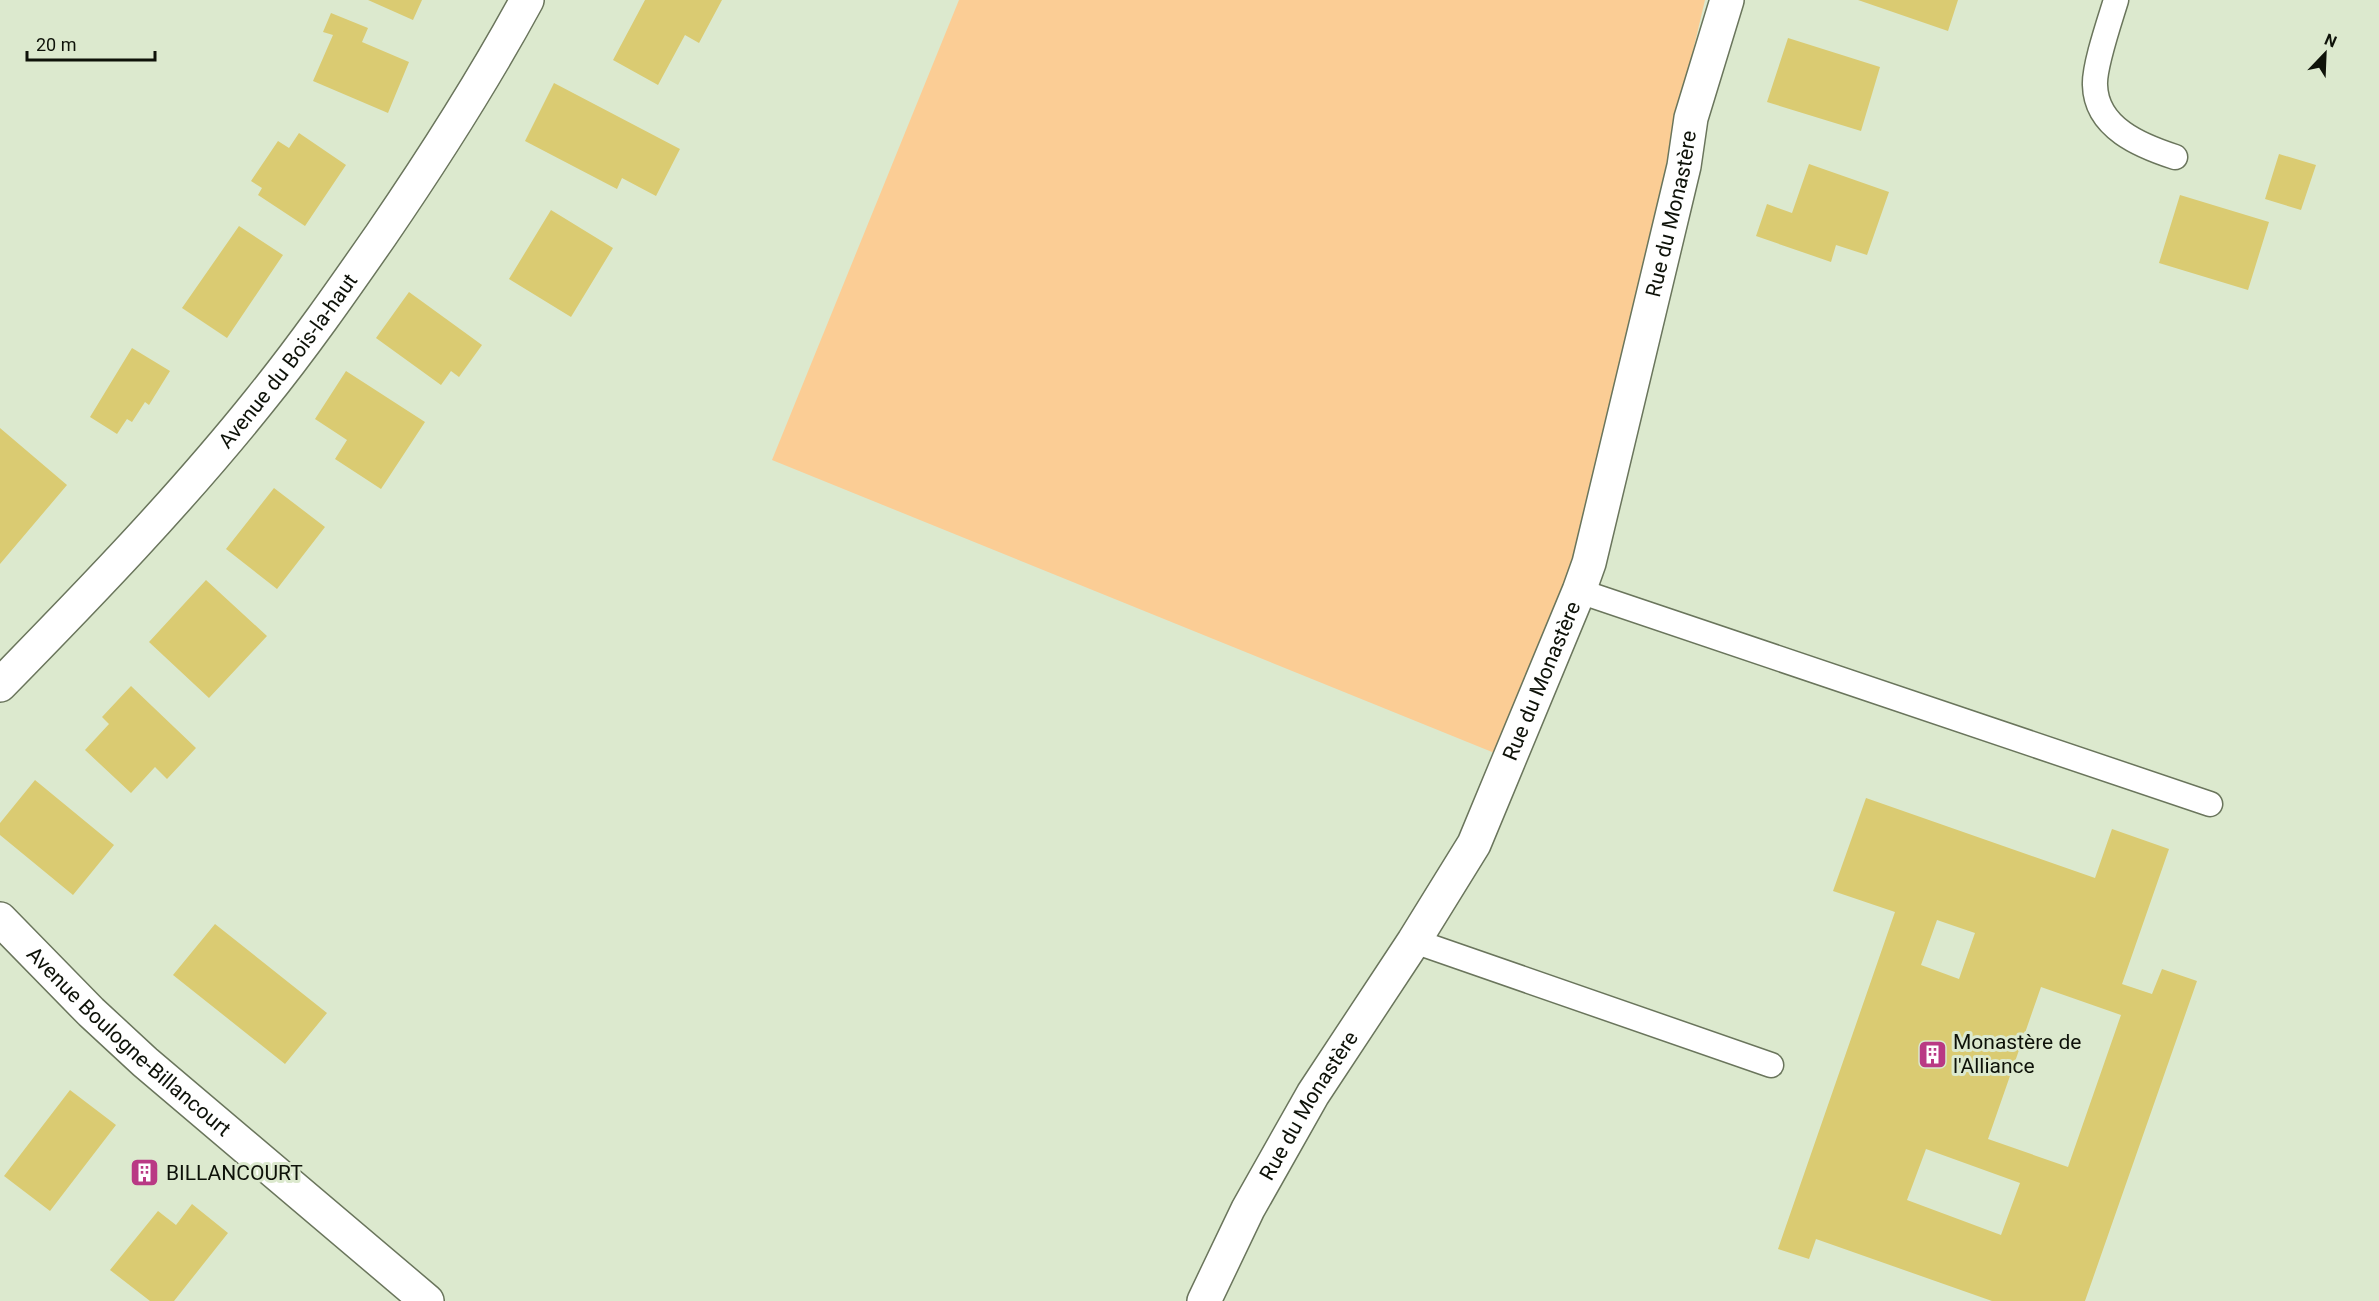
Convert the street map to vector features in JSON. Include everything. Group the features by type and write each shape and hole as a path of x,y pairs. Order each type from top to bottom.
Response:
{"street":[{"name":"Avenue du Bois-la-haut","path":"0,685 86,597 192,482 313,332 430,163 527,0"},
{"name":"Rue du Monastère","path":"1204,1301 1248,1209 1313,1094 1474,844 1579,591 1589,563 1682,178 1691,118 1727,0"},
{"name":"Avenue Boulogne-Billancourt","path":"0,919 91,1012 145,1062 427,1301"}],"lane":[{"path":"2116,0 2094,84 2098,102 2106,118 2137,144 2175,157"},
{"path":"1579,591 2210,804"},
{"path":"1414,940 1771,1065"}],"shaded area":[{"path":"959,0 1705,0 1569,577 1497,754 772,460"}],"building":[{"path":"368,0 422,0 413,20"},
{"path":"645,0 722,0 699,43 685,35 658,85 613,60"},
{"path":"1858,0 1958,0 1948,31"},
{"path":"331,13 368,28 362,42 409,62 388,113 313,81 333,35 323,32"},
{"path":"1788,38 1880,67 1861,131 1767,102"},
{"path":"554,83 680,149 656,196 622,178 617,189 525,141"},
{"path":"299,133 346,165 305,226 258,195 262,188 251,181 278,141 289,148"},
{"path":"2279,154 2316,165 2301,210 2265,199"},
{"path":"1809,164 1889,192 1867,255 1836,245 1831,262 1756,236 1767,204 1792,213"},
{"path":"2180,195 2269,222 2248,290 2159,263"},
{"path":"551,210 613,248 571,317 509,279"},
{"path":"239,226 283,255 227,338 182,308"},
{"path":"409,292 482,345 459,377 451,371 441,385 376,338"},
{"path":"132,348 170,371 149,405 145,402 132,422 127,419 117,434 90,417"},
{"path":"346,371 425,422 381,489 335,459 347,440 315,419"},
{"path":"0,428 67,485 0,564"},
{"path":"274,488 325,527 277,589 226,549"},
{"path":"206,580 267,636 209,698 149,642"},
{"path":"131,686 196,748 167,779 155,767 131,793 85,750 109,724 102,717"},
{"path":"35,780 114,845 73,895 0,835 0,823"},
{"name":"Monastère de l'Alliance","path":"1866,798 2095,878 2112,829 2169,849 2122,984 2152,994 2162,969 2197,981 2085,1301 1992,1301 1816,1239 1809,1259 1778,1249 1895,912 1833,891","holes":["1937,920 1975,933 1959,979 1921,965","2041,987 2121,1015 2068,1167 1988,1139","1926,1149 2020,1183 2001,1235 1907,1200"]},
{"path":"215,924 327,1013 285,1064 173,975"},
{"path":"70,1090 116,1125 50,1211 4,1176"},
{"name":"BILLANCOURT","path":"146,1161 157,1170 144,1186 133,1177"},
{"path":"192,1204 228,1233 174,1301 150,1301 110,1270 158,1211 176,1225"}],"place":[{"name":"Monastère de l'Alliance","path":"1932,1054"},
{"name":"BILLANCOURT","path":"145,1173"}]}
